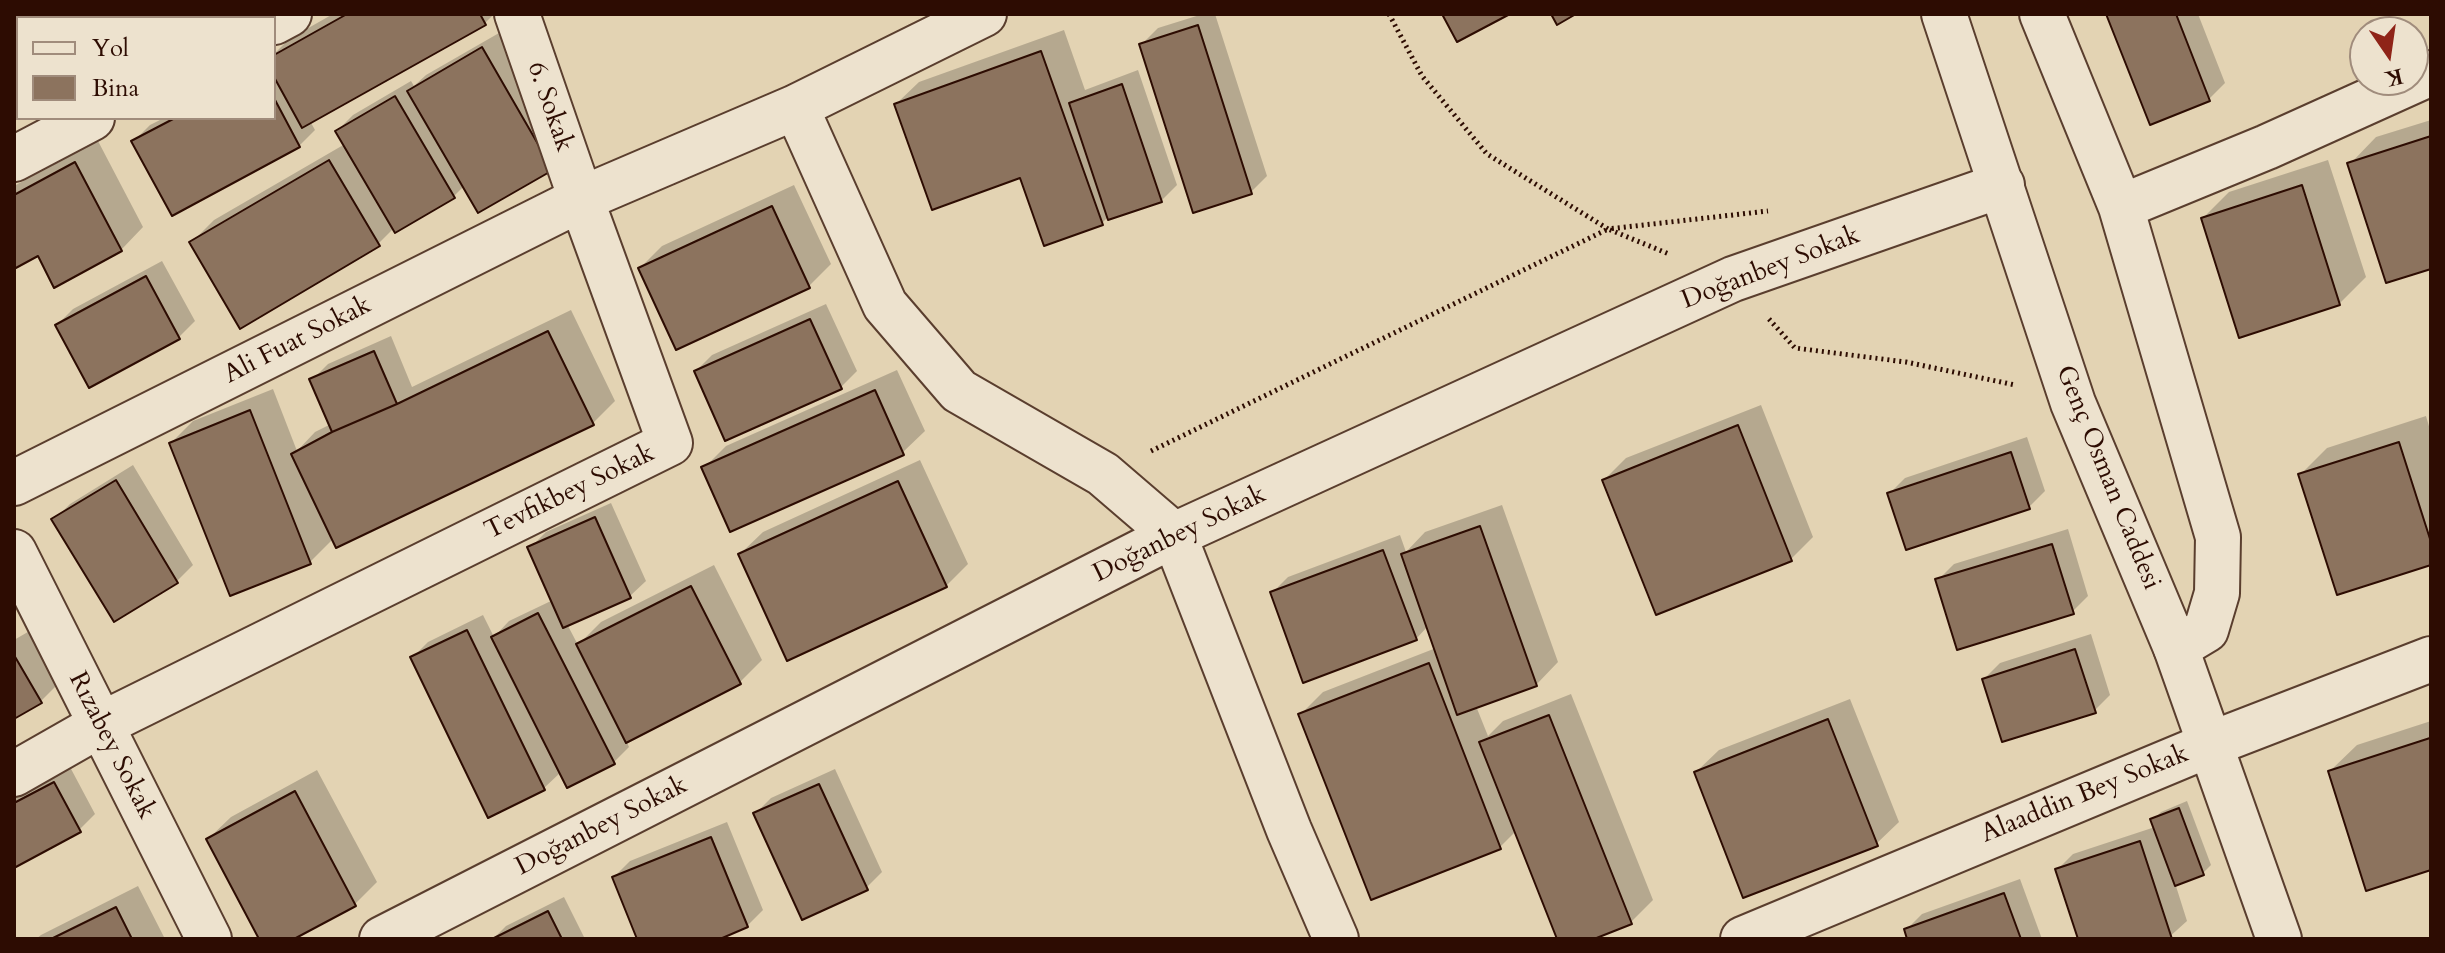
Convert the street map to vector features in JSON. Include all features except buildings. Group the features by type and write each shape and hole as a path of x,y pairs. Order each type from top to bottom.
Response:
{"street":[{"name":"6. Sokak","path":"517,14 581,199"},
{"path":"581,199 796,107 984,14"},
{"name":"Genç Osman Caddesi","path":"1944,14 2073,403 2176,648 2279,939"},
{"path":"2042,14 2121,207 2218,537 2217,593 2206,630 2176,648"},
{"path":"2121,207 2267,147 2431,73"},
{"path":"796,107 885,305 959,391 1103,474 1174,535 1289,830 1336,939"},
{"path":"14,159 88,120"},
{"name":"Doğanbey Sokak","path":"382,939 1174,535 1733,279 2002,185"},
{"name":"Ali Fuat Sokak","path":"14,483 581,199"},
{"name":"Tevfikbey Sokak","path":"14,774 100,725 670,443 581,199"},
{"name":"Rızabey Sokak","path":"14,552 209,939"},
{"name":"Alaaddin Bey Sokak","path":"1743,939 2211,744 2431,659"}],"path":[{"path":"1389,14 1422,76 1487,154 1608,229"},
{"path":"1103,474 1608,229 1781,210"},
{"path":"1733,279 1795,348 1921,365 2008,383 2073,403"}]}
